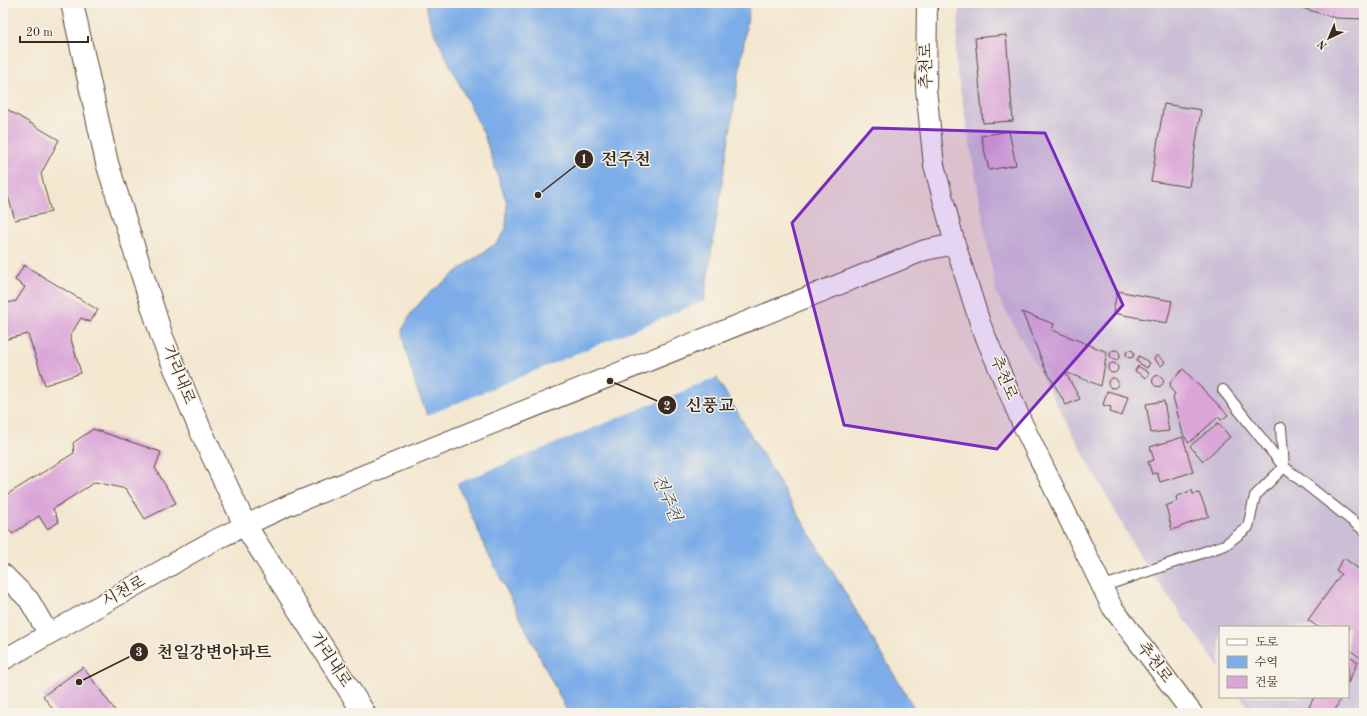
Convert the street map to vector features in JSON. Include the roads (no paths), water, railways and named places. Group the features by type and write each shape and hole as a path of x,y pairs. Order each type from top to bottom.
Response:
{"street":[{"name":"가리내로","path":"72,3 107,163 162,337 200,429 245,525 364,713"},
{"name":"추천로","path":"927,3 926,88 934,165 955,244 982,326 1022,423 1112,607 1192,713"},
{"name":"시천로","path":"3,660 48,633 186,556 245,525 286,506 925,250 955,244"},
{"path":"3,574 29,600 48,633"}],"lane":[{"path":"1223,390 1284,467 1364,530"},
{"path":"1101,586 1226,545 1248,527 1255,496 1284,467 1281,428"}],"water":[{"path":"425,3 750,3 697,345 917,713 568,713 487,551 418,393 405,348 403,330 411,313 426,296 472,260 497,243 506,229 507,203 483,132 431,26"}],"place":[{"name":"전주천","path":"538,195"},
{"name":"신풍교","path":"610,381"},
{"name":"천일강변아파트","path":"79,682"}]}
